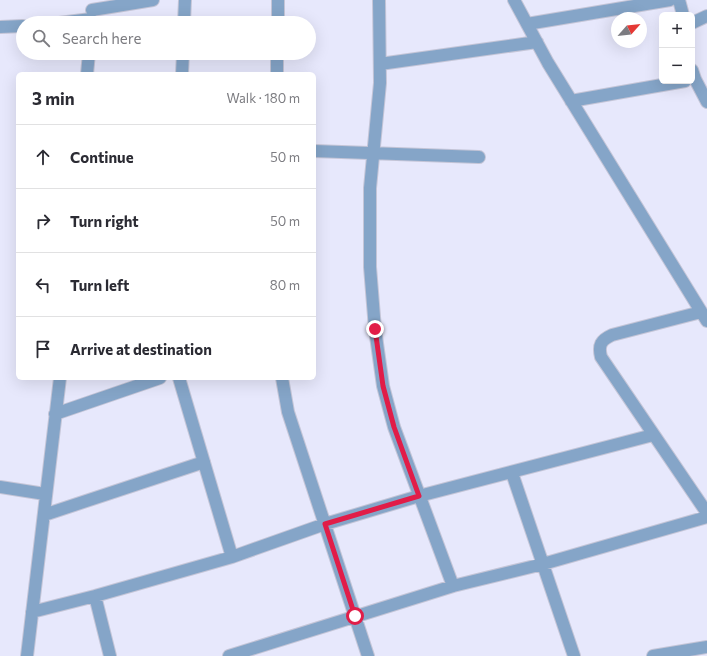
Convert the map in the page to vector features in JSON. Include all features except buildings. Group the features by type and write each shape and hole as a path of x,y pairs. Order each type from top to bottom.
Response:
{"street":[{"path":"82,16 153,0"},
{"path":"184,16 185,0"},
{"path":"278,0 278,16"},
{"path":"379,0 380,83 370,188 370,267 375,329 383,386 394,427 453,586"},
{"path":"514,0 571,101 704,317 612,335 604,339 600,345 601,357 707,513"},
{"path":"527,24 670,0"},
{"path":"679,0 682,12"},
{"path":"695,22 707,16"},
{"path":"0,27 16,26"},
{"path":"380,64 537,42"},
{"path":"87,72 88,60"},
{"path":"182,60 182,72"},
{"path":"277,60 277,72"},
{"path":"571,101 660,84"},
{"path":"695,84 707,102"},
{"path":"316,151 479,157"},
{"path":"26,656 60,380"},
{"path":"55,414 154,380"},
{"path":"180,380 232,557"},
{"path":"282,380 288,412 368,656"},
{"path":"32,612 95,596 232,557 325,524 419,496 512,473 653,435"},
{"path":"44,514 204,462"},
{"path":"512,473 574,656"},
{"path":"0,487 45,494"},
{"path":"229,656 453,586 543,564 707,517"},
{"path":"95,596 110,656"},
{"path":"653,656 707,647"}],"route":[{"path":"355,616 325,524 419,496 394,427 383,386 375,329"}]}
